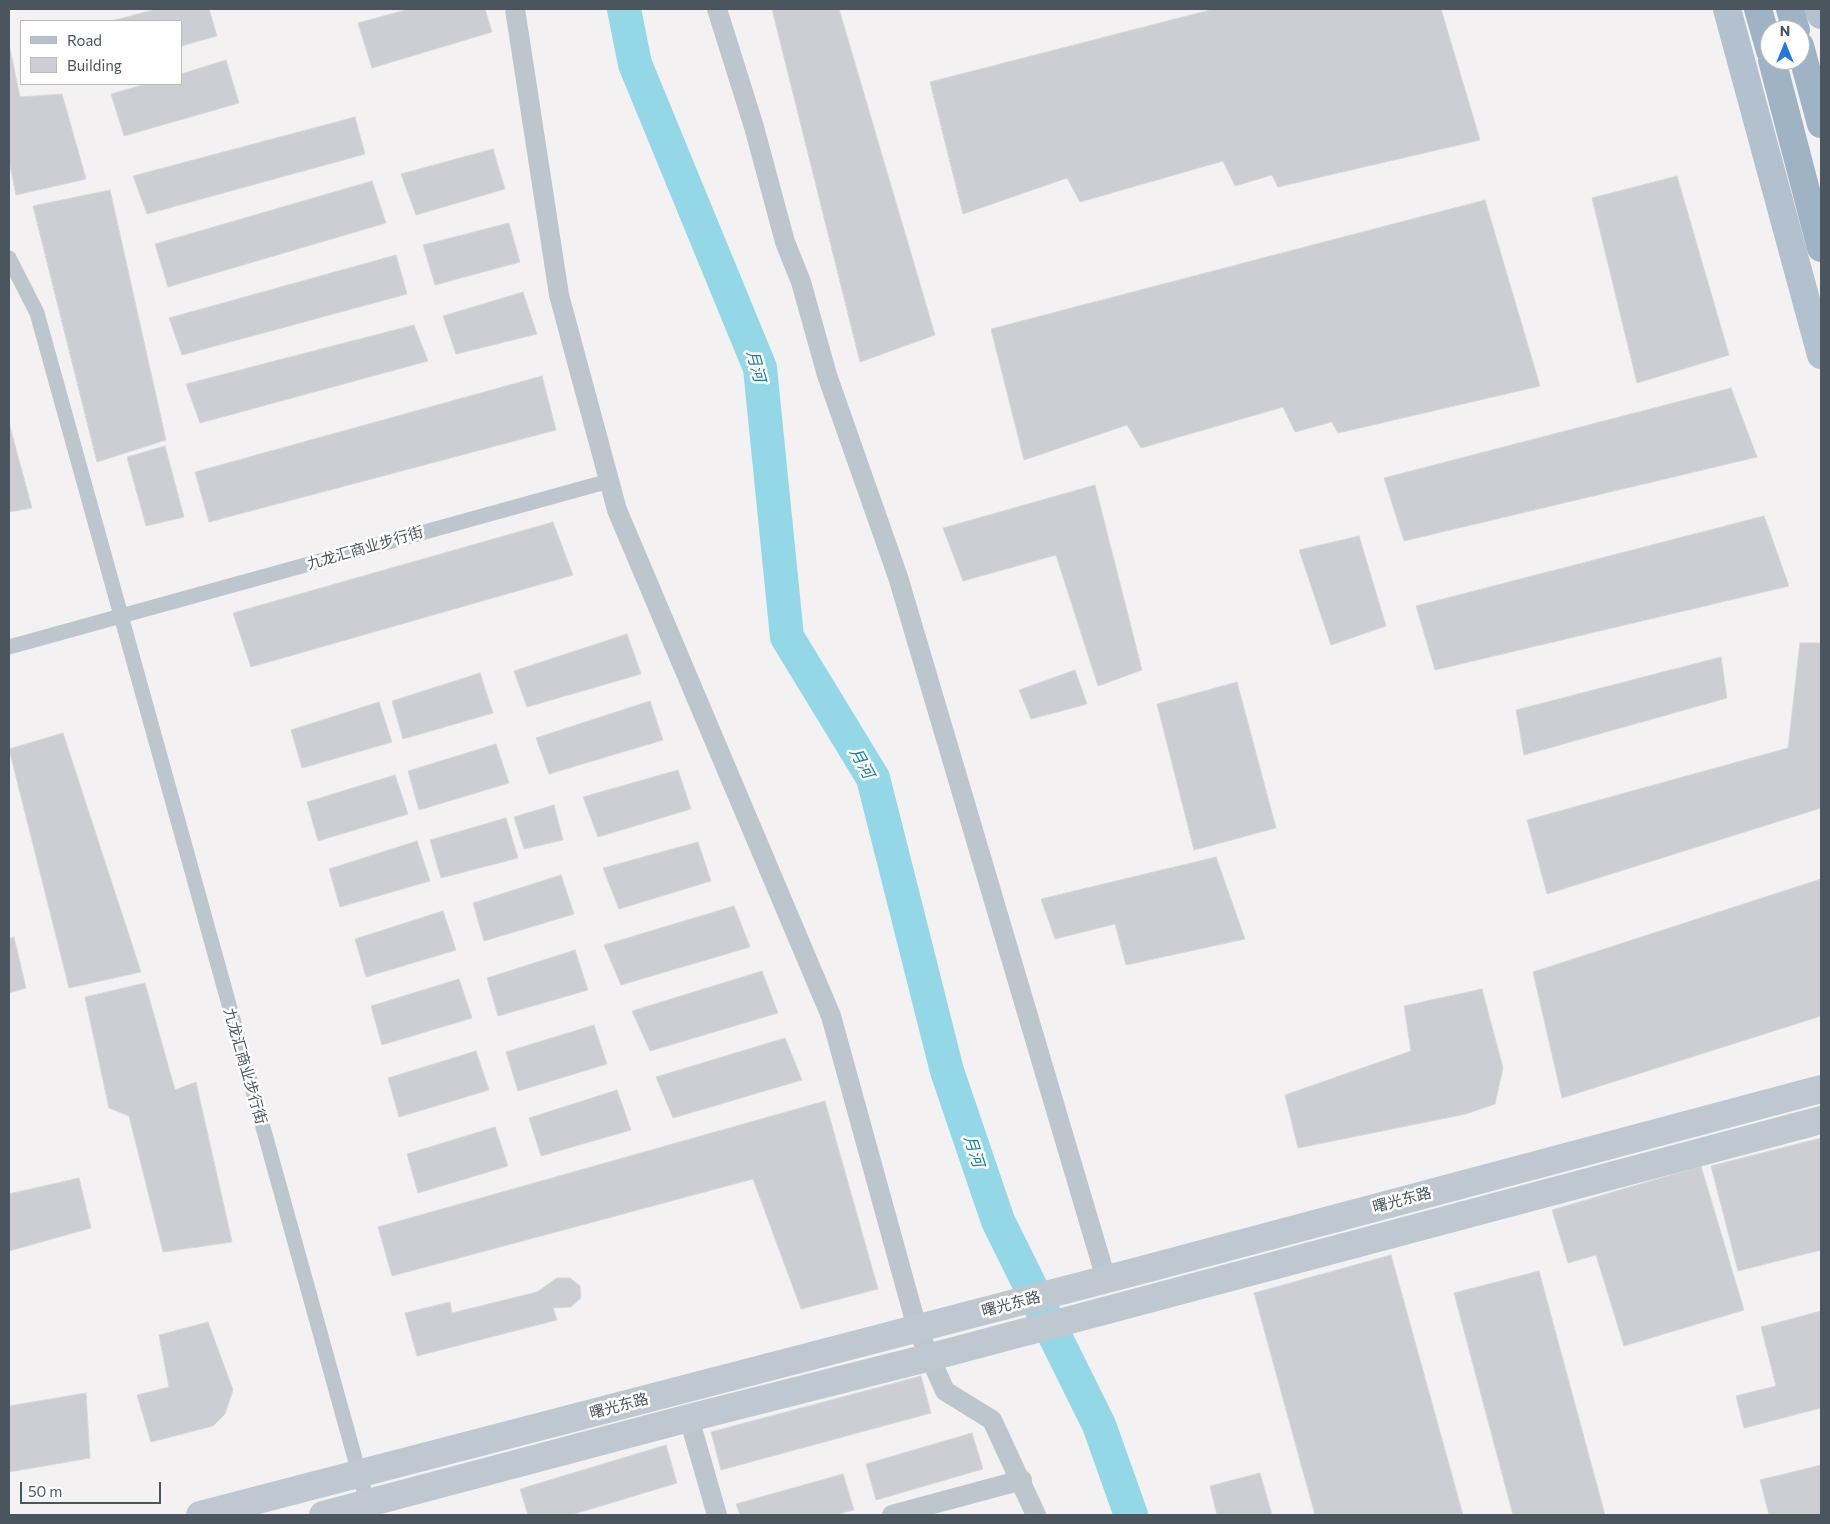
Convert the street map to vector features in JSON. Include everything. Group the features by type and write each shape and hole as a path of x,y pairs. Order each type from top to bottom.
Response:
{"highway":[{"path":"1775,70 1821,248"},
{"path":"1806,70 1821,124"}],"main road":[{"path":"1727,9 1821,355"},
{"path":"1819,9 1821,15"},
{"name":"曙光东路","path":"200,1515 1106,1279 1821,1089"},
{"name":"曙光东路","path":"323,1515 369,1509 689,1418 931,1357 1821,1120"}],"street":[{"path":"515,9 559,295 617,510 831,1016 917,1328 945,1391 992,1420 1022,1480 1036,1515"},
{"path":"717,9 754,126 785,242 801,282 827,375 898,577 1106,1279"},
{"name":"九龙汇商业步行街","path":"9,258 37,313 369,1509"},
{"name":"九龙汇商业步行街","path":"9,647 609,481"},
{"path":"689,1418 717,1515"},
{"path":"892,1515 1022,1480"}],"building":[{"path":"157,9 209,9 217,36 182,46 182,20 115,20"},
{"path":"409,9 485,9 492,32 372,68 358,23"},
{"path":"772,9 839,9 935,335 860,362"},
{"path":"1214,9 1441,9 1480,140 1278,187 1272,175 1235,186 1223,161 1080,202 1067,178 963,214 930,82"},
{"path":"9,44 20,97 62,94 86,179 16,195 9,160"},
{"path":"226,60 239,103 124,136 111,94 142,85 182,85 182,74"},
{"path":"355,117 365,154 147,214 133,176"},
{"path":"493,149 505,189 416,215 401,174"},
{"path":"1677,176 1729,355 1637,383 1592,198"},
{"path":"372,181 386,223 168,287 155,244"},
{"path":"110,190 166,440 97,462 33,206"},
{"path":"1485,200 1540,386 1338,433 1332,422 1295,432 1283,407 1141,448 1127,425 1024,460 991,329"},
{"path":"509,223 520,262 435,285 423,245"},
{"path":"396,255 407,294 182,355 169,318"},
{"path":"523,292 537,334 456,354 443,316"},
{"path":"414,325 428,361 200,423 186,384"},
{"path":"542,376 556,430 209,522 195,472"},
{"path":"1731,388 1757,457 1404,541 1384,478"},
{"path":"9,423 32,508 9,512"},
{"path":"165,446 184,517 146,526 127,457"},
{"path":"1095,485 1142,670 1098,686 1056,555 963,581 943,528"},
{"path":"1764,516 1789,586 1435,670 1416,606"},
{"path":"553,522 573,575 251,667 233,613"},
{"path":"1359,536 1386,626 1331,645 1299,550"},
{"path":"627,634 641,674 527,707 514,671"},
{"path":"1800,643 1821,643 1821,808 1547,894 1527,820 1788,748"},
{"path":"1721,657 1727,698 1524,755 1516,710"},
{"path":"1075,670 1087,704 1031,719 1019,690"},
{"path":"480,673 493,713 403,739 392,701"},
{"path":"1237,682 1276,828 1194,850 1157,704"},
{"path":"650,701 663,740 549,774 536,738"},
{"path":"379,702 392,742 302,768 291,730"},
{"path":"63,733 141,972 69,988 9,749"},
{"path":"496,744 509,783 419,810 408,771"},
{"path":"678,770 691,809 598,837 583,797"},
{"path":"395,775 408,814 318,841 307,802"},
{"path":"554,805 563,840 524,849 514,817"},
{"path":"506,818 518,858 441,878 430,840"},
{"path":"417,841 430,881 340,907 329,869"},
{"path":"698,842 711,881 619,909 603,868"},
{"path":"1216,857 1245,939 1126,965 1115,924 1055,939 1041,899"},
{"path":"561,875 574,914 484,941 473,903"},
{"path":"1821,879 1821,1016 1562,1098 1533,972"},
{"path":"734,906 750,947 621,985 604,945"},
{"path":"443,911 456,950 366,977 355,939"},
{"path":"14,937 26,988 9,993 9,939"},
{"path":"575,950 588,990 498,1016 487,978"},
{"path":"762,971 778,1013 650,1051 632,1011"},
{"path":"459,979 472,1018 382,1045 371,1006"},
{"path":"145,983 175,1090 196,1082 232,1242 163,1252 129,1116 109,1108 85,997"},
{"path":"1482,989 1503,1068 1495,1104 1466,1114 1298,1148 1285,1095 1411,1051 1404,1006"},
{"path":"594,1025 607,1064 518,1091 506,1052"},
{"path":"785,1038 802,1080 673,1118 656,1077"},
{"path":"476,1051 489,1090 399,1117 388,1078"},
{"path":"617,1090 631,1130 541,1156 529,1118"},
{"path":"825,1101 878,1289 801,1309 753,1179 392,1276 378,1227"},
{"path":"495,1127 508,1166 418,1193 407,1154"},
{"path":"1821,1138 1821,1250 1738,1271 1711,1166"},
{"path":"1701,1166 1744,1310 1624,1346 1596,1255 1568,1263 1552,1210"},
{"path":"79,1178 91,1228 9,1251 9,1194"},
{"path":"1391,1255 1463,1515 1315,1515 1254,1293"},
{"path":"1539,1271 1605,1515 1513,1515 1454,1293"},
{"path":"557,1278 570,1278 580,1286 581,1298 571,1307 553,1308 557,1320 417,1356 405,1313 450,1302 452,1313 537,1292"},
{"path":"1821,1311 1821,1408 1744,1428 1736,1396 1776,1386 1761,1327"},
{"path":"208,1322 233,1390 225,1414 213,1426 151,1442 137,1395 169,1387 159,1335"},
{"path":"921,1376 931,1413 721,1470 711,1432"},
{"path":"86,1393 90,1458 9,1472 9,1406"},
{"path":"972,1433 983,1469 876,1500 866,1464"},
{"path":"666,1445 677,1483 571,1515 528,1515 520,1489"},
{"path":"1821,1465 1821,1515 1769,1515 1760,1480"},
{"path":"1260,1473 1272,1515 1217,1515 1210,1486"},
{"path":"843,1474 854,1510 835,1515 740,1515 736,1504"}],"waterway":[{"name":"月河","path":"624,9 635,64 760,368 787,637 873,778 947,1071 998,1221 1099,1425 1131,1515"}]}
